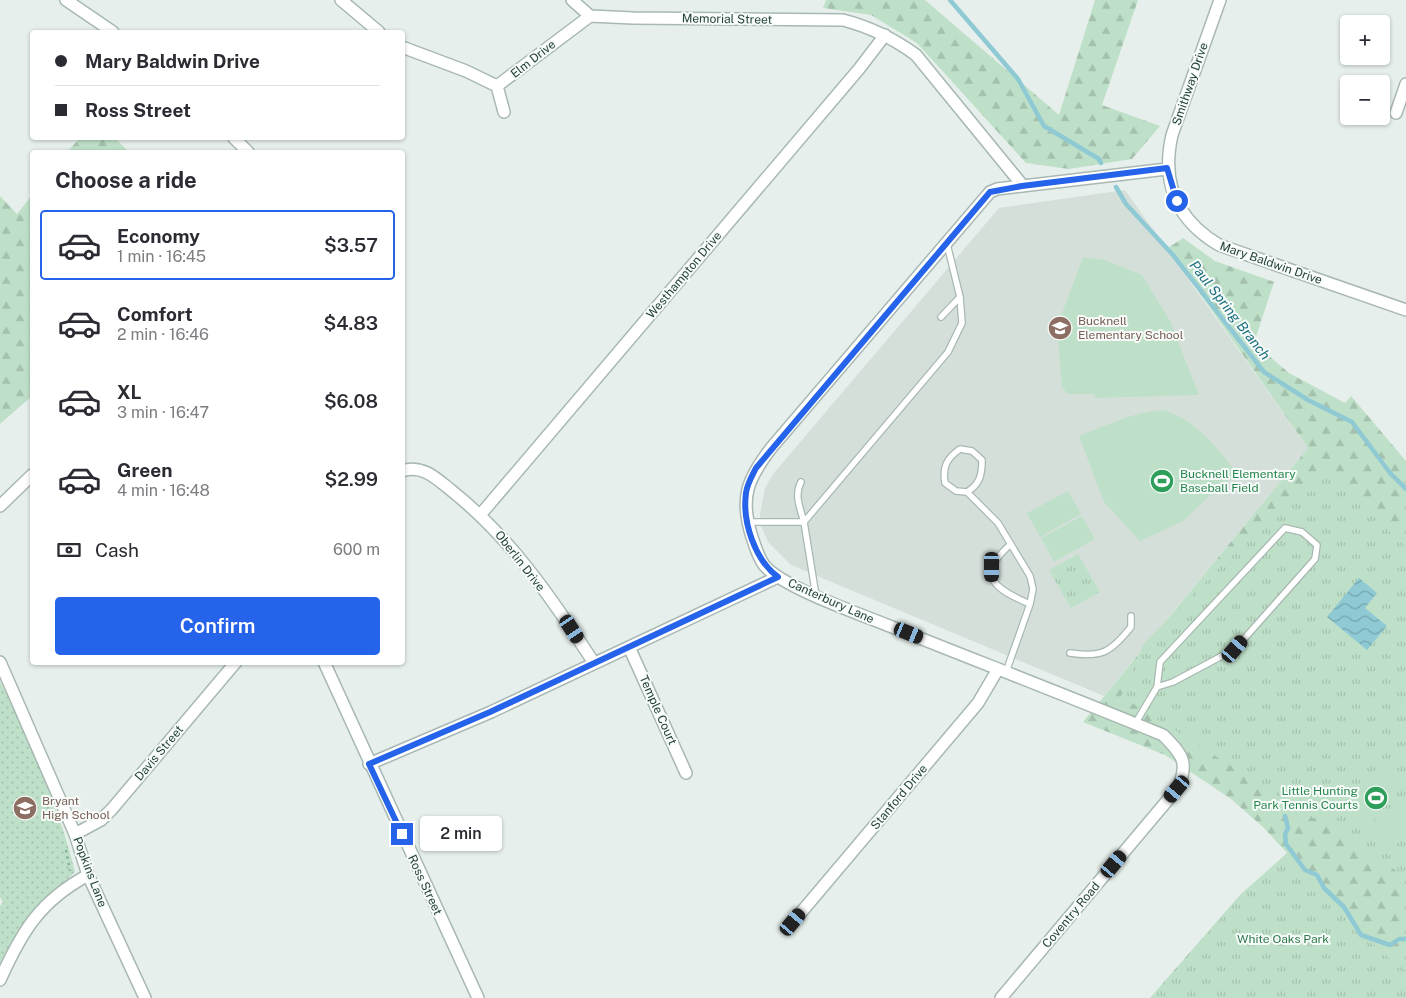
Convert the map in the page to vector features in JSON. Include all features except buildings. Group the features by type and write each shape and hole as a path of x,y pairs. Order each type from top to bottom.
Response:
{"street":[{"path":"66,0 110,30"},
{"path":"341,0 377,30"},
{"path":"572,0 590,16"},
{"name":"Smithway Drive","path":"1167,168 1172,135 1220,0"},
{"name":"Memorial Street","path":"590,16 843,20 866,26 885,35"},
{"name":"Elm Drive","path":"504,112 497,86 520,71 590,16"},
{"path":"885,35 916,55 1022,186"},
{"name":"Westhampton Drive","path":"481,514 859,69 885,35"},
{"path":"405,48 466,71 497,86"},
{"path":"1396,113 1406,84"},
{"path":"236,140 246,150"},
{"path":"778,577 763,564 748,522 746,492 756,468 990,192 1022,186 1167,168"},
{"name":"Mary Baldwin Drive","path":"1167,168 1177,201 1189,222 1203,236 1219,246 1406,310"},
{"name":"Oberlin Drive","path":"405,470 413,468 431,474 481,514 508,542 594,663"},
{"path":"0,506 30,478"},
{"name":"Canterbury Lane","path":"369,764 490,712 778,577 816,596 1162,735"},
{"name":"Temple Court","path":"629,647 686,773"},
{"name":"Popkins Lane","path":"0,662 75,834 88,875 144,998"},
{"name":"Davis Street","path":"75,834 101,820 112,809 233,665"},
{"name":"Ross Street","path":"325,665 369,764 478,998"},
{"name":"Stanford Drive","path":"793,922 978,703 1002,671"},
{"name":"Coventry Road","path":"1001,998 1177,789 1185,768 1181,755 1162,735"},
{"path":"0,980 20,938 41,909 54,896 88,875"}],"lane":[{"path":"748,522 804,522 948,352 962,323 960,297 946,242"},
{"path":"941,317 960,297"},
{"path":"967,492 976,486 982,475 982,460 972,451 960,449 948,458 943,474 945,483 956,491 967,492 998,524 1030,576 1033,589 1030,604 1002,671"},
{"path":"801,482 797,496 804,522 816,596"},
{"path":"1135,724 1156,687 1160,662 1285,528 1302,532 1317,545 1315,559 1235,649 1173,682 1156,687"},
{"path":"1011,544 998,555 992,567 992,578 997,587 1030,604"},
{"path":"1070,654 1091,657 1108,651 1131,626 1131,616"}],"shaded area":[{"name":"Bucknell Elementary School","path":"1125,190 1308,448 1104,696 791,565 768,542 761,526 760,514 765,488 773,474 999,208"}],"green space":[{"path":"826,0 925,0 1059,115 1095,0 1138,0 1102,105 1160,126 1132,159 1069,169 1026,163 917,43 871,15 823,8"},
{"path":"78,140 117,140 127,150 69,150"},
{"path":"0,196 17,214 30,198 30,398 0,424"},
{"path":"1183,238 1215,261 1274,282 1254,343 1289,373 1345,403 1351,396 1406,461 1406,998 1150,998 1240,895 1287,853 1263,827 1231,799 1165,755 1083,722 1308,448 1168,248"},
{"path":"1083,257 1105,260 1142,275 1170,321 1199,395 1095,398 1095,394 1068,394 1062,387 1057,327"},
{"name":"Bucknell Elementary Baseball Field","path":"1163,410 1196,428 1214,445 1238,474 1218,488 1183,521 1140,541 1104,502 1079,436 1131,416"},
{"path":"1321,466 1406,547 1406,877 1121,696 1144,643"},
{"path":"1068,491 1081,514 1040,537 1027,513"},
{"path":"1082,516 1095,539 1054,562 1041,538"},
{"path":"1078,554 1100,592 1071,608 1049,570"},
{"name":"Bryant High School","path":"0,681 43,775 61,823 75,872 35,909 18,930 0,966 0,906 3,902 0,897"},
{"name":"Little Hunting Park Tennis Courts","path":"1381,772 1399,785 1371,824 1353,811"},
{"name":"Little Hunting Park Tennis Courts","path":"1406,793 1406,831 1397,844 1379,830"},
{"name":"White Oaks Park","path":"1286,855 1358,931 1406,971 1406,998 1152,998 1239,897"}],"water":[{"path":"1359,578 1377,593 1365,608 1387,626 1367,650 1327,617"}],"waterway":[{"name":"Paul Spring Branch","path":"950,0 1018,79 1044,126 1099,159 1101,163"},
{"name":"Paul Spring Branch","path":"1116,187 1126,204 1173,255 1264,372 1308,400 1352,422 1390,473 1406,489"},
{"name":"Paul Spring Branch","path":"1285,816 1288,828 1285,834 1286,844 1305,870 1317,875 1324,888 1344,907 1361,935 1390,945 1399,939 1406,939"}],"place":[{"name":"Bucknell Elementary School","path":"1060,328"},
{"name":"Bucknell Elementary Baseball Field","path":"1162,481"},
{"name":"Little Hunting Park Tennis Courts","path":"1376,798"},
{"name":"Bryant High School","path":"25,808"}],"route":[{"path":"402,834 369,764 490,712 715,609 778,577 763,564 750,531 746,492 756,468 985,196 997,189 1167,168 1177,201"}]}
